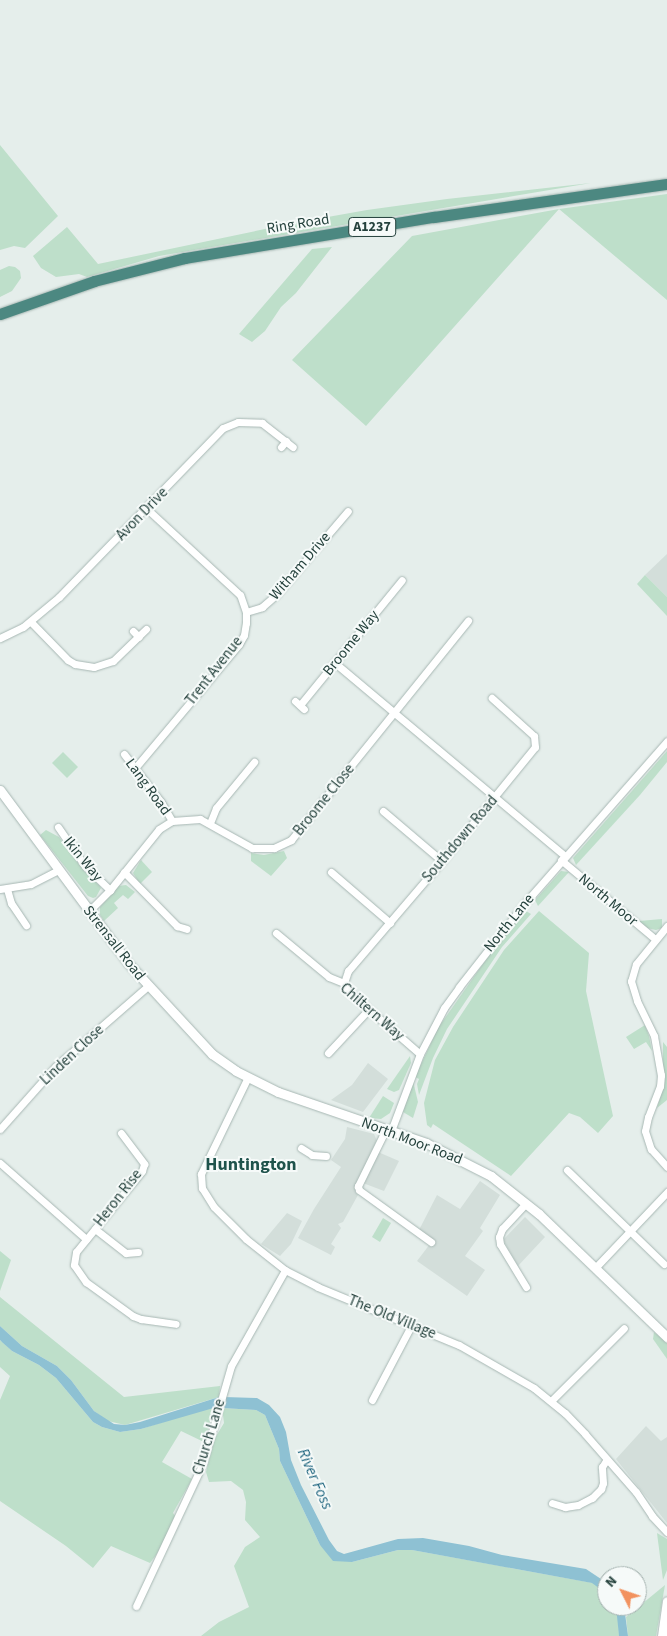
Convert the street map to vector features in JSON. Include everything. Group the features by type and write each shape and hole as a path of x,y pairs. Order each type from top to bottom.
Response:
{"highway":[{"name":"Ring Road","path":"0,314 94,281 185,258 442,216 667,184"}],"street":[{"name":"Avon Drive","path":"0,638 15,632 30,622 66,591 147,509 216,434 230,424 246,421 262,423 284,444 293,447"},
{"path":"147,509 234,588 244,602 246,612"},
{"name":"Witham Drive","path":"246,612 262,607 277,594 348,511"},
{"name":"Broome Way","path":"300,705 402,580"},
{"name":"Trent Avenue","path":"136,768 239,644 244,635 246,612"},
{"name":"Broome Close","path":"172,820 192,818 210,823 252,848 266,849 282,846 298,832 468,621"},
{"path":"30,622 68,660 84,666 104,666 113,662 146,629"},
{"path":"133,631 139,637"},
{"path":"335,663 394,714"},
{"name":"Southdown Road","path":"344,983 348,971 442,861 535,747 536,741 534,736 492,698"},
{"name":"North Moor","path":"394,714 494,797 655,939"},
{"name":"North Lane","path":"431,1242 360,1190 358,1186 389,1130 420,1054 444,1008 491,944 563,858 667,741"},
{"name":"Lang Road","path":"124,754 164,806 172,820"},
{"path":"210,823 216,808 254,762"},
{"name":"Strensall Road","path":"0,790 89,911 148,986 212,1054 248,1077"},
{"path":"383,811 442,861"},
{"path":"89,911 110,890 159,829 172,820"},
{"name":"Ikin Way","path":"58,827 85,866 110,890"},
{"path":"27,927 4,889 31,884 59,870"},
{"path":"124,872 178,926 187,928"},
{"path":"331,872 390,923"},
{"path":"667,926 636,964 631,981 637,1001 654,1036 660,1068 660,1086 645,1124 645,1131 651,1148 667,1166"},
{"name":"Chiltern Way","path":"276,933 329,977 344,983 349,992 420,1054"},
{"name":"Linden Close","path":"0,1129 55,1067 148,986"},
{"path":"328,1053 369,1009"},
{"name":"North Moor Road","path":"248,1077 302,1102 389,1130 440,1150 473,1166 526,1203 667,1337"},
{"name":"The Old Village","path":"248,1077 201,1174 201,1185 214,1207 233,1227 285,1270 318,1287 412,1324 459,1345 490,1361 551,1401 577,1425 667,1532"},
{"name":"Heron Rise","path":"121,1134 144,1164 134,1182 86,1239 74,1258 78,1273 86,1282 133,1316 176,1324"},
{"path":"301,1148 312,1155 326,1156"},
{"path":"0,1163 86,1239"},
{"path":"567,1170 664,1264"},
{"path":"594,1268 667,1192"},
{"path":"526,1203 502,1229 499,1237 500,1244 526,1287"},
{"path":"95,1229 126,1253 138,1252"},
{"name":"Church Lane","path":"136,1606 203,1463 222,1396 237,1353 285,1270"},
{"path":"372,1400 412,1324"},
{"path":"551,1401 624,1328"},
{"path":"552,1503 565,1507 578,1505 592,1498 601,1489 603,1483 602,1467 607,1459"},
{"path":"662,1636 667,1601"}],"shaded area":[{"path":"667,554 667,597 645,575"},
{"path":"368,1063 388,1079 363,1112 331,1100 352,1085"},
{"path":"347,1127 374,1134 377,1141 355,1185 358,1195 343,1222 338,1224 341,1228 331,1244 335,1247 331,1255 298,1238 341,1167 331,1160 345,1139"},
{"path":"378,1152 399,1161 384,1191 363,1183"},
{"path":"480,1181 500,1195 480,1228 483,1231 465,1256 485,1270 467,1296 417,1261 433,1240 419,1230 437,1195 460,1209"},
{"path":"287,1213 302,1221 291,1244 280,1256 261,1244"},
{"path":"525,1217 545,1237 518,1266 503,1240"},
{"path":"646,1426 661,1441 667,1437 667,1523 616,1459"}],"green space":[{"path":"0,145 58,216 25,248 14,246 0,250"},
{"path":"591,183 159,256 87,277 79,274 56,277 41,268 33,256 67,227 98,264 294,223 367,210"},
{"path":"667,194 667,300 559,209"},
{"path":"559,209 366,426 292,360 412,236"},
{"path":"332,247 296,293 281,307 265,331 252,342 239,334 312,249"},
{"path":"9,266 15,267 20,271 21,278 12,291 0,297 0,270"},
{"path":"645,575 667,597 667,616 637,584"},
{"path":"667,751 667,762 640,795 576,865 573,858"},
{"path":"63,752 78,767 67,778 52,763"},
{"path":"46,830 59,837 84,871 99,885 101,888 96,897 88,896 40,835"},
{"path":"284,851 287,858 271,876 251,861 251,853 264,855"},
{"path":"141,860 152,872 140,884 133,873"},
{"path":"561,871 569,872 538,906 535,900"},
{"path":"126,885 135,892 128,899 123,895 114,903 118,908 104,921 100,915 100,907 118,886"},
{"path":"526,911 531,914 502,947 447,1029 433,1058 419,1095 417,1084 419,1079 415,1077 438,1028 492,951"},
{"path":"539,911 589,953 586,991 613,1116 598,1133 580,1117 569,1113 511,1176 433,1124 431,1128 427,1125 424,1103 435,1060 453,1027 504,950"},
{"path":"662,919 662,928 656,930 647,928 639,921"},
{"path":"645,1025 652,1051 646,1042 634,1049 626,1037"},
{"path":"663,1042 667,1047 667,1100 657,1108 663,1088"},
{"path":"410,1056 411,1063 399,1090 394,1092 387,1089"},
{"path":"413,1081 418,1102 413,1118 403,1112"},
{"path":"383,1096 394,1103 390,1113 381,1119 369,1118"},
{"path":"383,1218 391,1223 380,1242 372,1237"},
{"path":"0,1251 11,1260 0,1291"},
{"path":"0,1297 124,1397 220,1386 219,1397 125,1425 108,1421 94,1411 71,1380 57,1366 22,1346 0,1326"},
{"path":"654,1332 667,1343 667,1359 653,1339"},
{"path":"0,1340 12,1351 39,1365 56,1378 93,1422 102,1427 120,1432 141,1429 213,1406 206,1443 181,1431 162,1462 192,1479 173,1513 176,1517 162,1547 150,1563 111,1546 93,1568 66,1546 0,1501 0,1400 10,1376 0,1367"},
{"path":"222,1408 256,1410 265,1415 279,1449 280,1461 320,1545 352,1562 398,1550 412,1550 593,1583 597,1586 597,1616 618,1616 619,1636 201,1636 219,1622 249,1607 234,1566 245,1547 260,1537 245,1520 246,1502 243,1490 231,1481 209,1482 206,1472 215,1438 224,1423"},
{"path":"657,1533 667,1539 667,1570 663,1580"},
{"path":"665,1585 656,1636 628,1636 626,1617 647,1616 647,1600"}],"water":[{"path":"0,1326 22,1346 57,1366 71,1380 94,1411 114,1424 125,1425 140,1422 219,1397 217,1407 141,1429 120,1432 102,1427 93,1422 56,1378 39,1365 12,1351 3,1343 0,1340"},
{"path":"224,1397 257,1398 269,1405 280,1417 286,1432 291,1460 301,1485 329,1540 337,1551 344,1554 398,1539 423,1538 469,1546 502,1555 586,1569 597,1576 597,1587 592,1583 412,1550 398,1550 352,1562 333,1561 320,1545 280,1461 279,1449 265,1415 256,1410 222,1408"},
{"path":"617,1616 625,1616 628,1636 619,1636"}],"district":[{"name":"Huntington","path":"251,1165"}],"water label":[{"name":"River Foss","path":"315,1479"}]}
